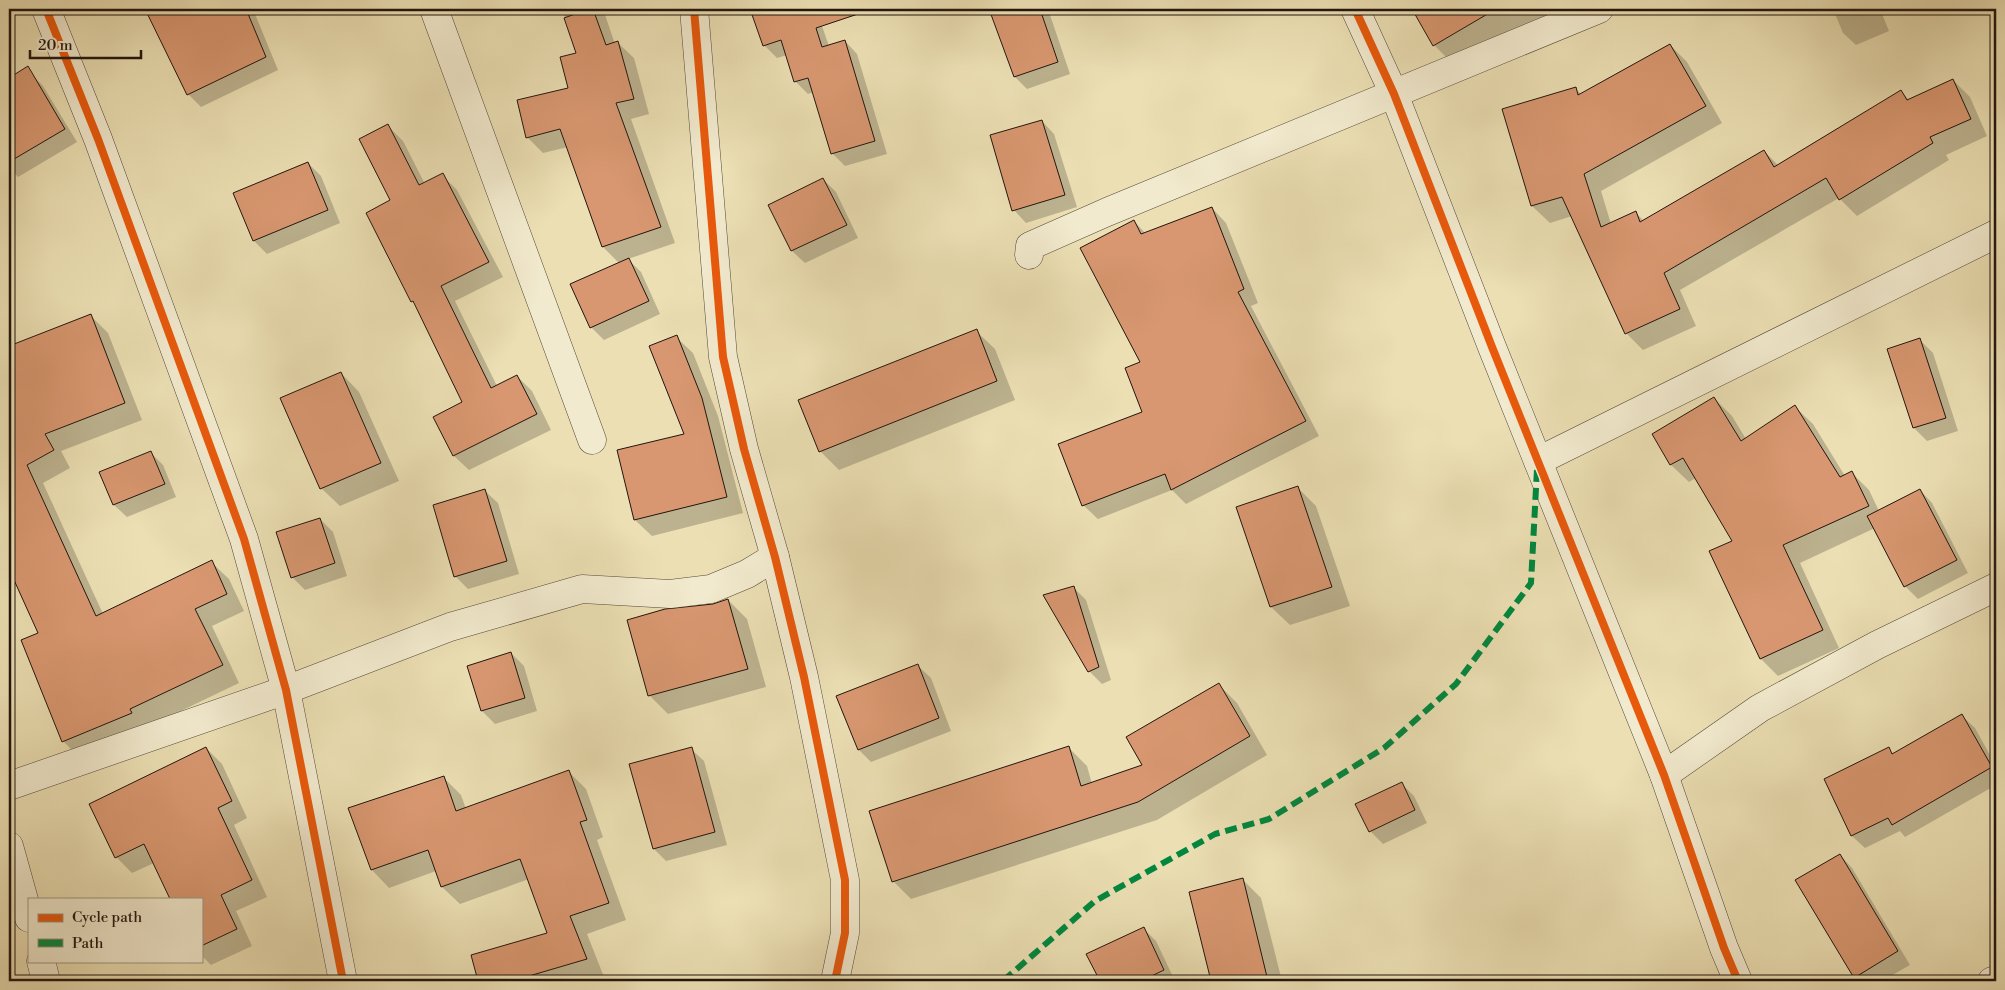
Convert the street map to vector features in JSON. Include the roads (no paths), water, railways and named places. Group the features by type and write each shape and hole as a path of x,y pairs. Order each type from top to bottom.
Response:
{"street":[{"path":"46,9 98,139 241,529 286,690 344,981"},
{"path":"434,9 592,440"},
{"path":"694,9 723,357 744,449 775,557 804,677 845,880 845,933 834,981"},
{"path":"1355,9 1394,94 1664,775 1724,948 1738,981"},
{"path":"1029,255 1030,246 1090,220 1599,9"},
{"path":"1538,460 1996,234"},
{"path":"9,786 286,690 450,627 582,589 670,594 711,589 748,574 775,557"},
{"path":"1664,775 1760,708 1877,645 1996,587"},
{"path":"9,846 28,914"},
{"path":"41,962 46,981"},
{"path":"1992,981 1996,980"}]}
